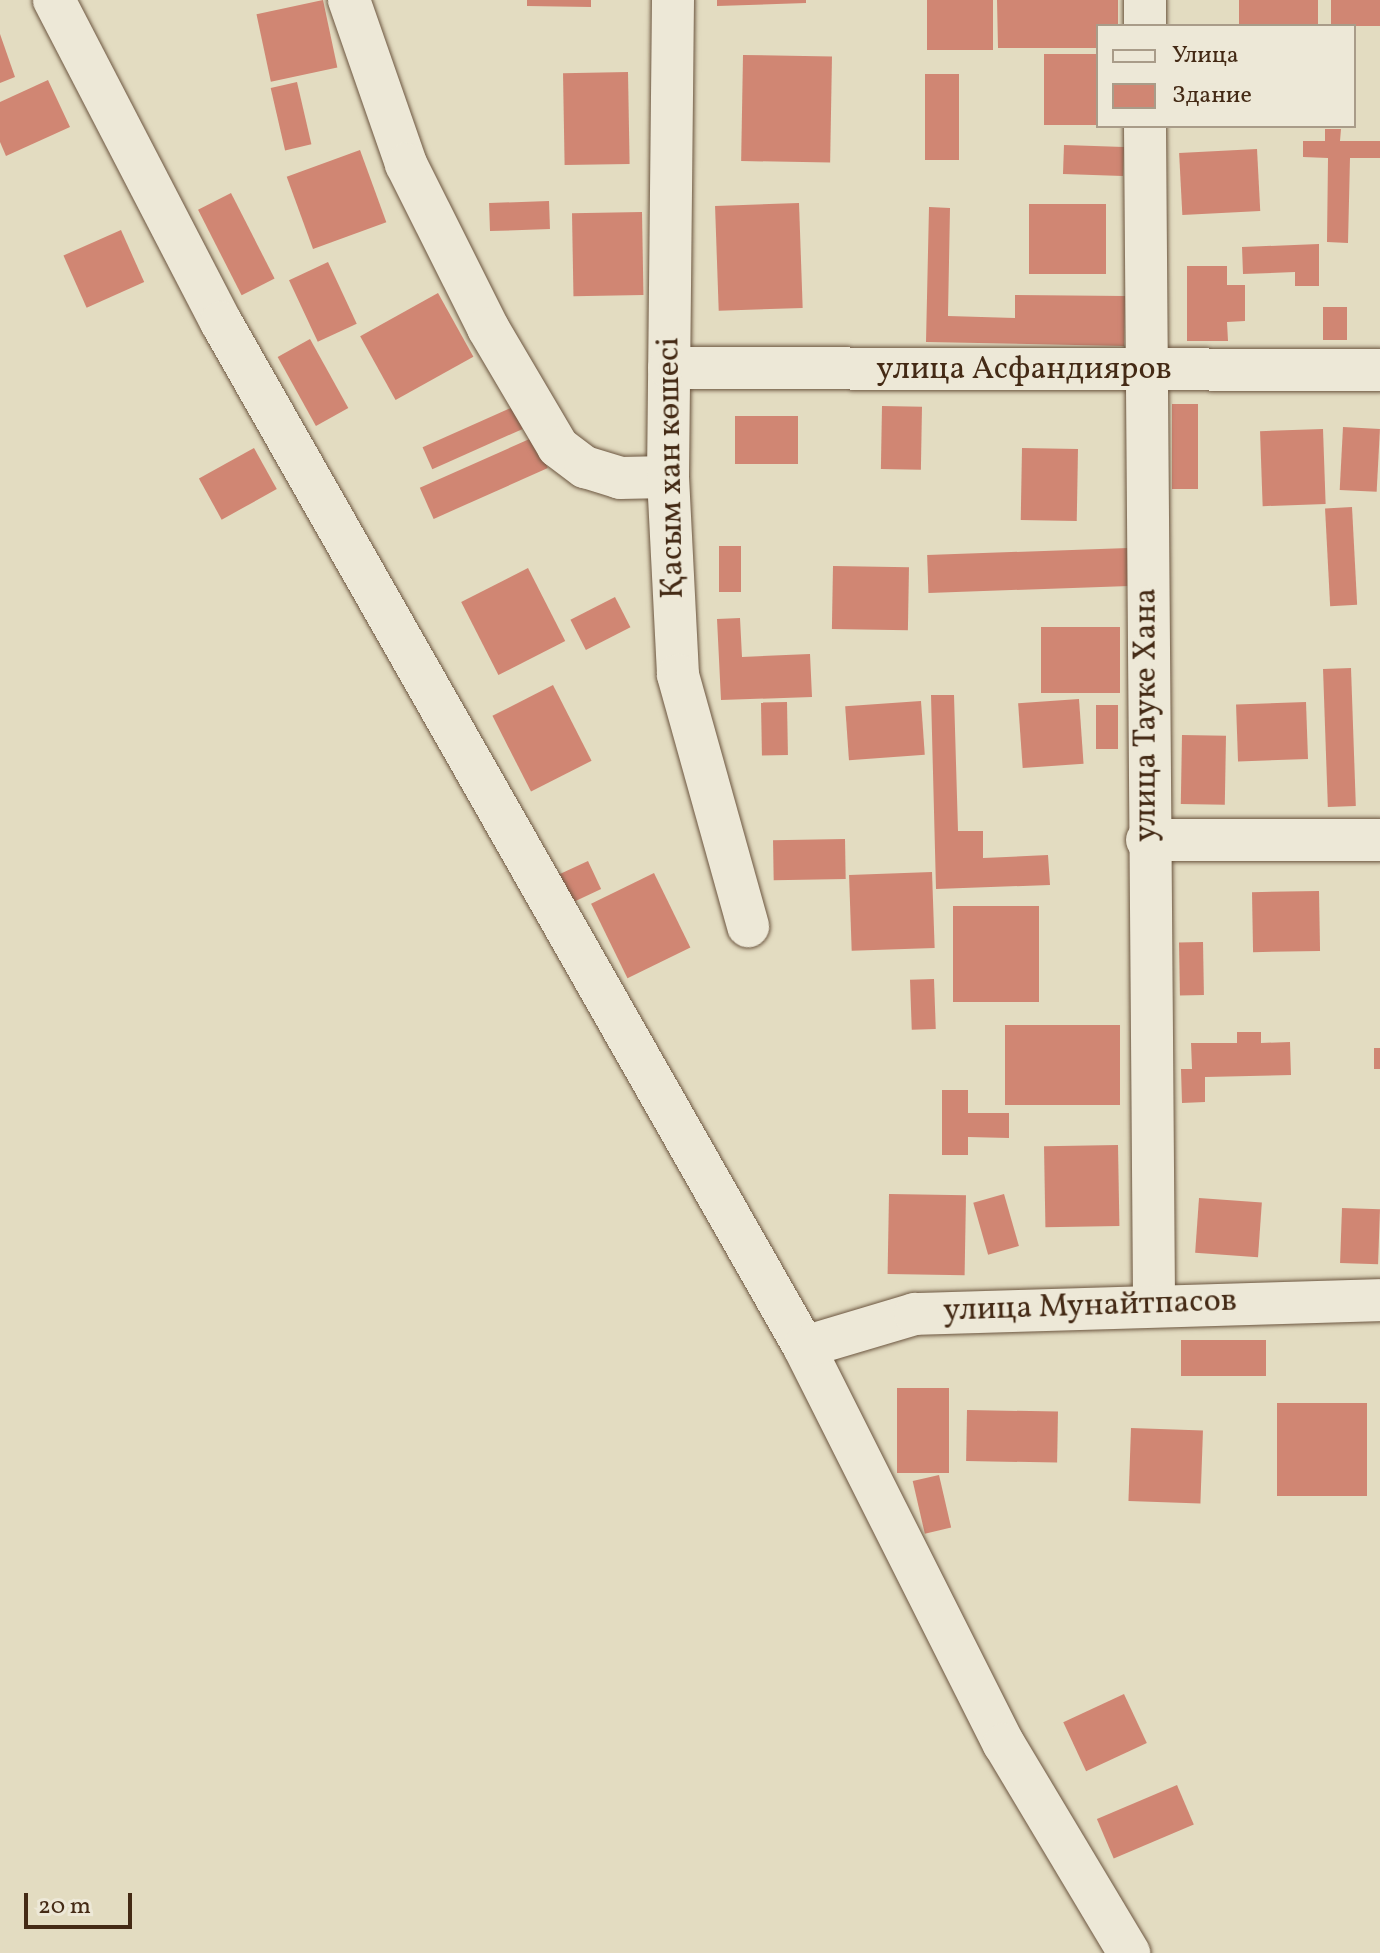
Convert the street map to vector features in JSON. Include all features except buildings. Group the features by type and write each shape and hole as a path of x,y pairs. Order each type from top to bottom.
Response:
{"street":[{"path":"54,0 221,322 804,1347 1004,1744 1129,1953"},
{"path":"349,0 406,164 488,328 558,447 585,467 620,478 668,477"},
{"name":"Қасым хан көшесі","path":"673,0 668,477 678,675 748,926"},
{"path":"1145,0 1145,24"},
{"name":"улица Тауке Хана","path":"1145,128 1147,840 1154,1303"},
{"name":"улица Асфандияров","path":"669,368 1380,370"},
{"path":"1147,840 1380,840"},
{"name":"улица Мунайтпасов","path":"804,1347 915,1314 1154,1303 1380,1300"}]}
